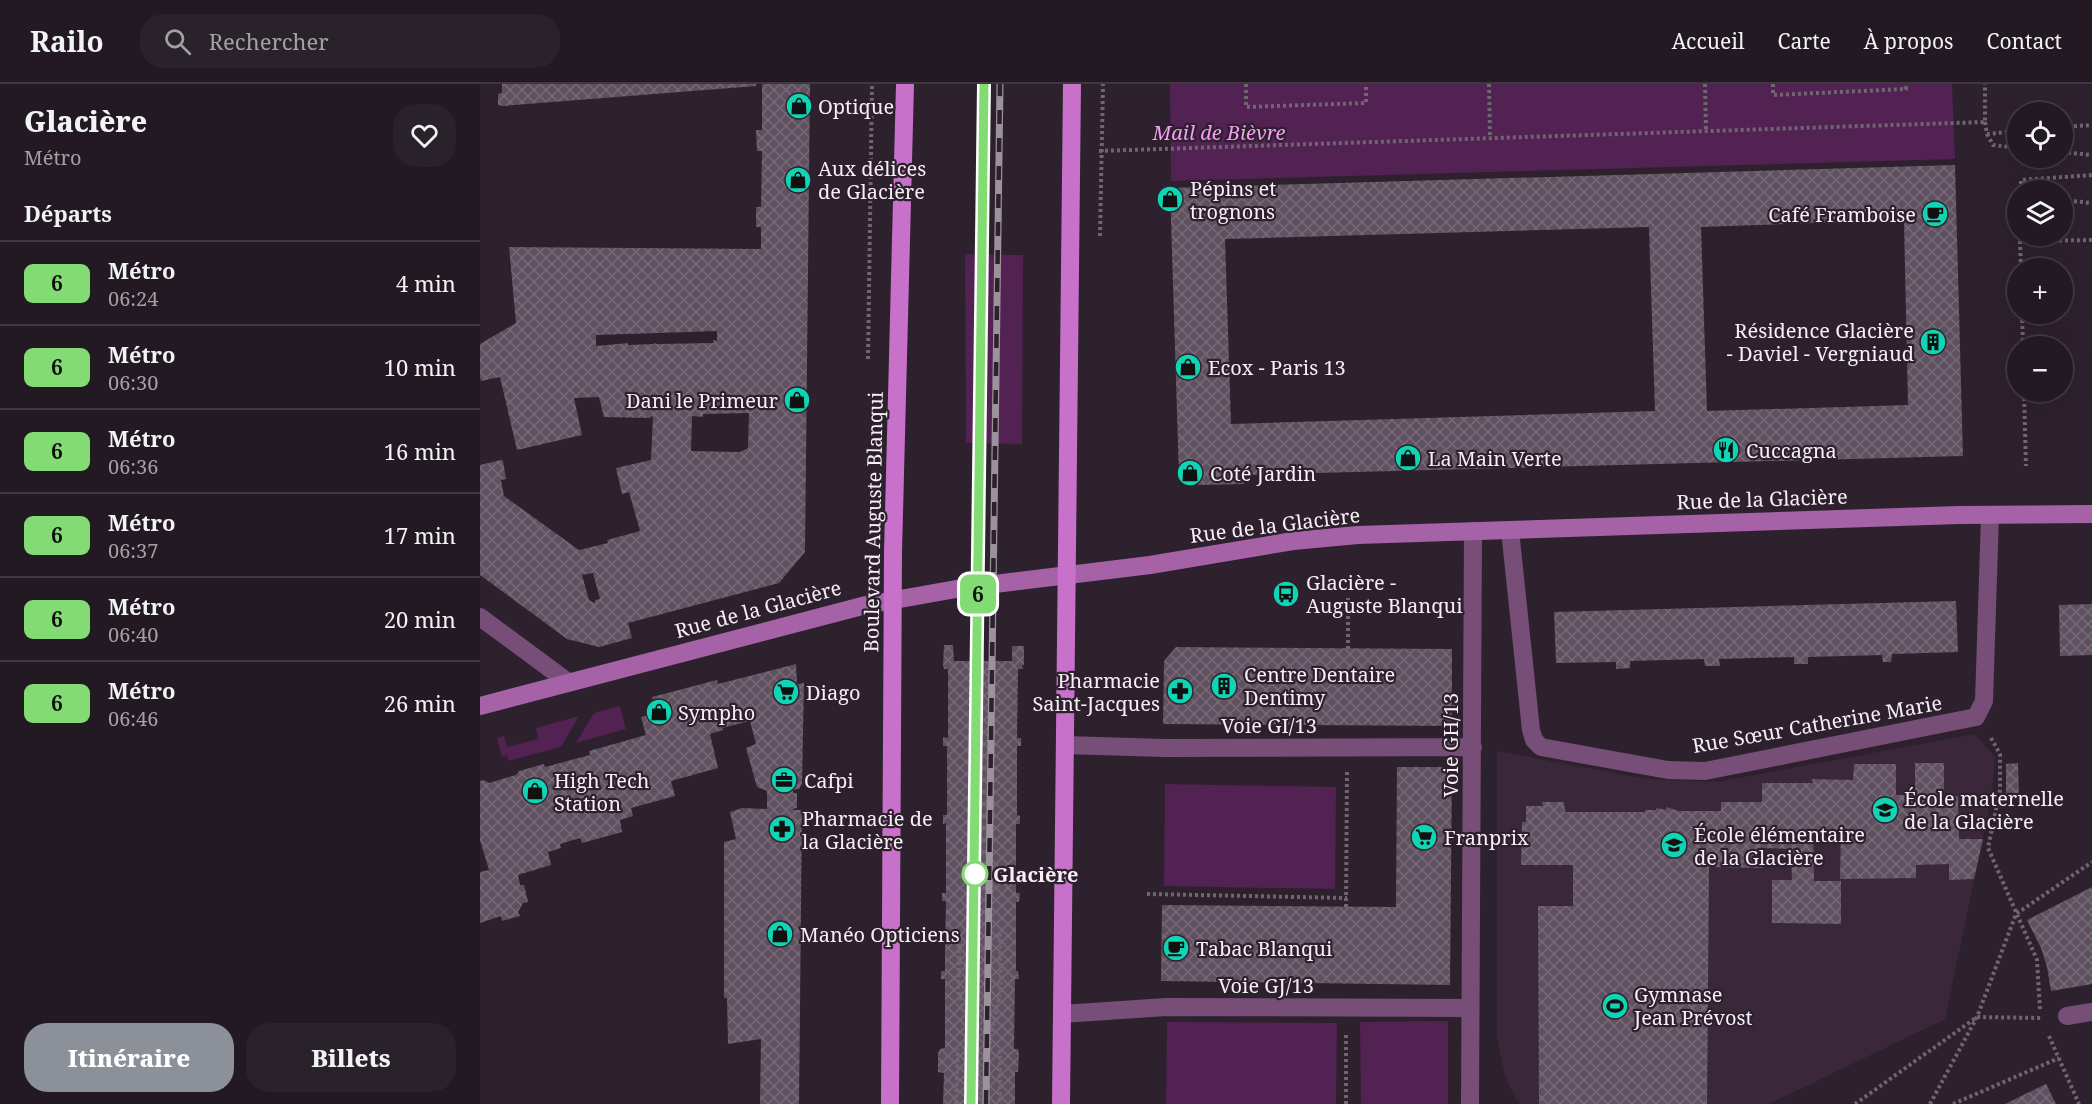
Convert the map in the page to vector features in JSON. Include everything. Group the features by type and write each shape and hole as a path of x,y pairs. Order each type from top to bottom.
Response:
{"main road":[{"name":"Boulevard Auguste Blanqui","path":"890,1104 894,600 905,84"},
{"path":"1061,1104 1072,84"}],"street":[{"name":"Rue de la Glacière","path":"480,706 837,611 962,588 1150,565 1293,541 1358,535 1473,531 1990,515 2092,514"},
{"path":"1976,717 1984,701 1990,515"},
{"name":"Rue Sœur Catherine Marie","path":"1510,530 1531,730 1534,740 1540,747 1668,770 1705,771 1976,717"},
{"name":"Voie GH/13","path":"1470,1104 1473,531"},
{"path":"480,617 568,682"},
{"name":"Voie GI/13","path":"1065,745 1164,748 1473,747"},
{"name":"Voie GJ/13","path":"1062,1014 1166,1007 1470,1008"},
{"path":"2067,1016 2092,1012"}],"path":[{"path":"868,359 872,84"},
{"path":"1246,84 1246,106 1366,103 1366,84"},
{"path":"1489,84 1490,138"},
{"path":"1705,84 1706,131"},
{"path":"1773,84 1773,95 1906,89 1905,84"},
{"path":"1985,84 1987,134 1993,145 2007,147"},
{"path":"1071,153 1986,122"},
{"path":"2073,127 2092,125"},
{"path":"1987,134 2007,132"},
{"path":"2073,153 2092,155"},
{"path":"2021,180 2092,175"},
{"path":"2073,201 2092,203"},
{"path":"2021,258 2020,241 2092,240"},
{"path":"2024,402 2026,466"},
{"path":"1348,597 1348,649"},
{"path":"1976,717 1996,744 2000,754 2000,790 1988,848 2037,960 2041,1017 2079,1104"},
{"path":"1347,776 1347,907"},
{"path":"1930,1104 1977,1017 2016,914 2092,862"},
{"path":"1148,894 1347,898"},
{"path":"982,1104 986,1063 1001,986 1000,931"},
{"path":"960,932 958,987 978,1063 982,1098"},
{"path":"1346,1104 1347,1008"},
{"path":"1855,1104 1977,1017 2041,1017"},
{"path":"956,1104 958,1049"},
{"path":"1000,1050 1000,1104"},
{"path":"1953,1104 2059,1058"}],"shaded area":[{"path":"1975,734 1995,757 1991,799 1945,1019 1769,1104 1520,1104 1515,1098 1505,1076 1497,1037 1497,751 1647,779 1717,782"}],"green space":[{"name":"Mail de Bièvre","path":"1170,84 1952,84 1955,159 1171,181"},
{"path":"965,254 1023,255 1022,444 966,443"},
{"path":"620,706 626,729 576,743 594,713"},
{"path":"579,716 561,747 508,761 507,755 502,757 497,738 504,736 507,747 538,739 536,728"},
{"path":"1165,784 1336,787 1335,889 1164,886"},
{"path":"1448,1021 1448,1104 1361,1104 1360,1022"},
{"path":"1167,1022 1337,1023 1336,1104 1166,1104"}],"building":[{"path":"502,84 756,84 756,86 503,106 498,105 498,94 502,93"},
{"path":"762,84 810,84 805,552 779,583 628,623 632,638 599,647 567,639 480,575 480,465 503,461 506,479 501,480 504,496 579,550 608,543 607,540 640,531 629,492 622,494 616,468 651,460 653,417 604,417 599,397 574,398 582,435 517,450 500,377 481,381 480,377 480,344 516,323 509,247 761,249 761,227 756,227 756,207 761,207 762,151 757,151 756,130 762,130","holes":["717,331 717,341 713,340 714,343 628,345 628,343 596,346 596,335","749,413 748,448 740,452 691,451 692,416 703,417 703,414","593,573 600,599 595,600 595,603 589,600 582,575"]},
{"name":"Résidence Glacière - Daviel - Vergniaud","path":"1955,165 1963,456 1244,475 1244,484 1198,485 1199,476 1179,477 1170,188","holes":["1904,220 1908,405 1707,411 1701,227","1649,227 1655,411 1231,424 1225,239"]},
{"path":"1956,601 1958,652 1892,654 1891,662 1883,662 1882,655 1808,657 1808,664 1794,664 1794,657 1719,659 1720,666 1705,666 1704,659 1630,661 1630,668 1616,669 1616,662 1556,663 1554,612"},
{"path":"2092,604 2092,655 2060,656 2059,605"},
{"name":"Glacière","path":"944,645 953,645 954,661 1012,661 1012,646 1024,646 1023,669 1018,669 1017,738 1021,738 1021,746 1017,746 1017,815 1020,816 1020,824 1016,824 1016,893 1020,893 1019,902 1016,902 1016,971 1018,971 1019,979 1015,979 1014,1049 1018,1049 1019,1053 1018,1072 1015,1072 1015,1104 943,1104 944,1073 938,1072 938,1053 940,1049 945,1048 945,979 941,979 941,971 945,971 946,901 942,901 942,893 946,893 946,823 943,824 943,815 947,815 947,746 943,746 943,737 948,738 948,669 944,669 943,665"},
{"path":"1176,647 1452,649 1452,705 1456,705 1455,711 1452,711 1451,726 1163,724 1164,661"},
{"path":"796,664 797,684 804,683 802,784 799,789 793,790 793,793 797,793 797,808 793,810 802,810 799,1104 760,1104 761,1039 728,1044 727,998 724,998 724,842 736,839 730,812 742,808 767,809 767,791 757,787 746,748 756,744 750,721 722,728 723,730 710,734 718,768 671,781 675,796 631,808 633,816 620,820 622,832 582,843 580,838 560,844 561,848 548,852 551,865 518,875 520,885 524,885 528,902 523,903 518,912 520,916 502,921 501,916 480,923 480,872 489,870 480,840 480,781 484,780 489,783 544,764 545,767 590,755 589,751 646,735 641,717 646,716 653,702 652,697 717,680 718,684"},
{"path":"1915,763 1944,763 1944,796 1958,796 1959,839 1983,839 1974,879 1949,880 1949,864 1916,865 1916,878 1840,879 1841,833 1813,833 1814,881 1841,881 1841,924 1772,923 1772,880 1792,880 1791,849 1764,848 1763,868 1709,867 1707,1104 1539,1104 1538,906 1573,906 1573,865 1521,865 1522,822 1526,822 1526,806 1543,806 1542,802 1564,802 1565,812 1645,812 1645,810 1656,810 1656,808 1666,810 1666,807 1679,811 1721,811 1721,802 1762,802 1762,783 1813,783 1812,779 1853,780 1854,764 1896,764 1896,795 1915,795"},
{"path":"2018,763 2019,797 2006,797 2006,764"},
{"path":"1397,767 1452,767 1450,985 1161,981 1162,905 1396,907"},
{"path":"2092,887 2092,984 2051,991 2041,948 2027,920"},
{"path":"2046,1084 2056,1104 2005,1104"}],"railway":[{"path":"971,1104 984,84"},
{"path":"986,1104 1000,84"}],"metro line":[{"name":"6","path":"971,1104 984,84"}],"place":[{"name":"Optique","path":"799,106"},
{"name":"Aux délices de Glacière","path":"798,180"},
{"name":"Pépins et trognons","path":"1170,199"},
{"name":"Café Framboise","path":"1935,214"},
{"name":"Résidence Glacière - Daviel - Vergniaud","path":"1933,342"},
{"name":"Ecox - Paris 13","path":"1188,367"},
{"name":"Dani le Primeur","path":"797,400"},
{"name":"Cuccagna","path":"1726,450"},
{"name":"La Main Verte","path":"1408,458"},
{"name":"Coté Jardin","path":"1190,473"},
{"name":"Glacière - Auguste Blanqui","path":"1286,594"},
{"name":"Centre Dentaire Dentimy","path":"1224,686"},
{"name":"Pharmacie Saint-Jacques","path":"1180,691"},
{"name":"Diago","path":"786,692"},
{"name":"Sympho","path":"659,712"},
{"name":"Cafpi","path":"784,780"},
{"name":"High Tech Station","path":"535,791"},
{"name":"École maternelle de la Glacière","path":"1885,810"},
{"name":"Pharmacie de la Glacière","path":"782,829"},
{"name":"Franprix","path":"1424,837"},
{"name":"École élémentaire de la Glacière","path":"1674,845"},
{"name":"Glacière","path":"975,874"},
{"name":"Manéo Opticiens","path":"780,934"},
{"name":"Tabac Blanqui","path":"1176,948"},
{"name":"Gymnase Jean Prévost","path":"1615,1006"}]}
